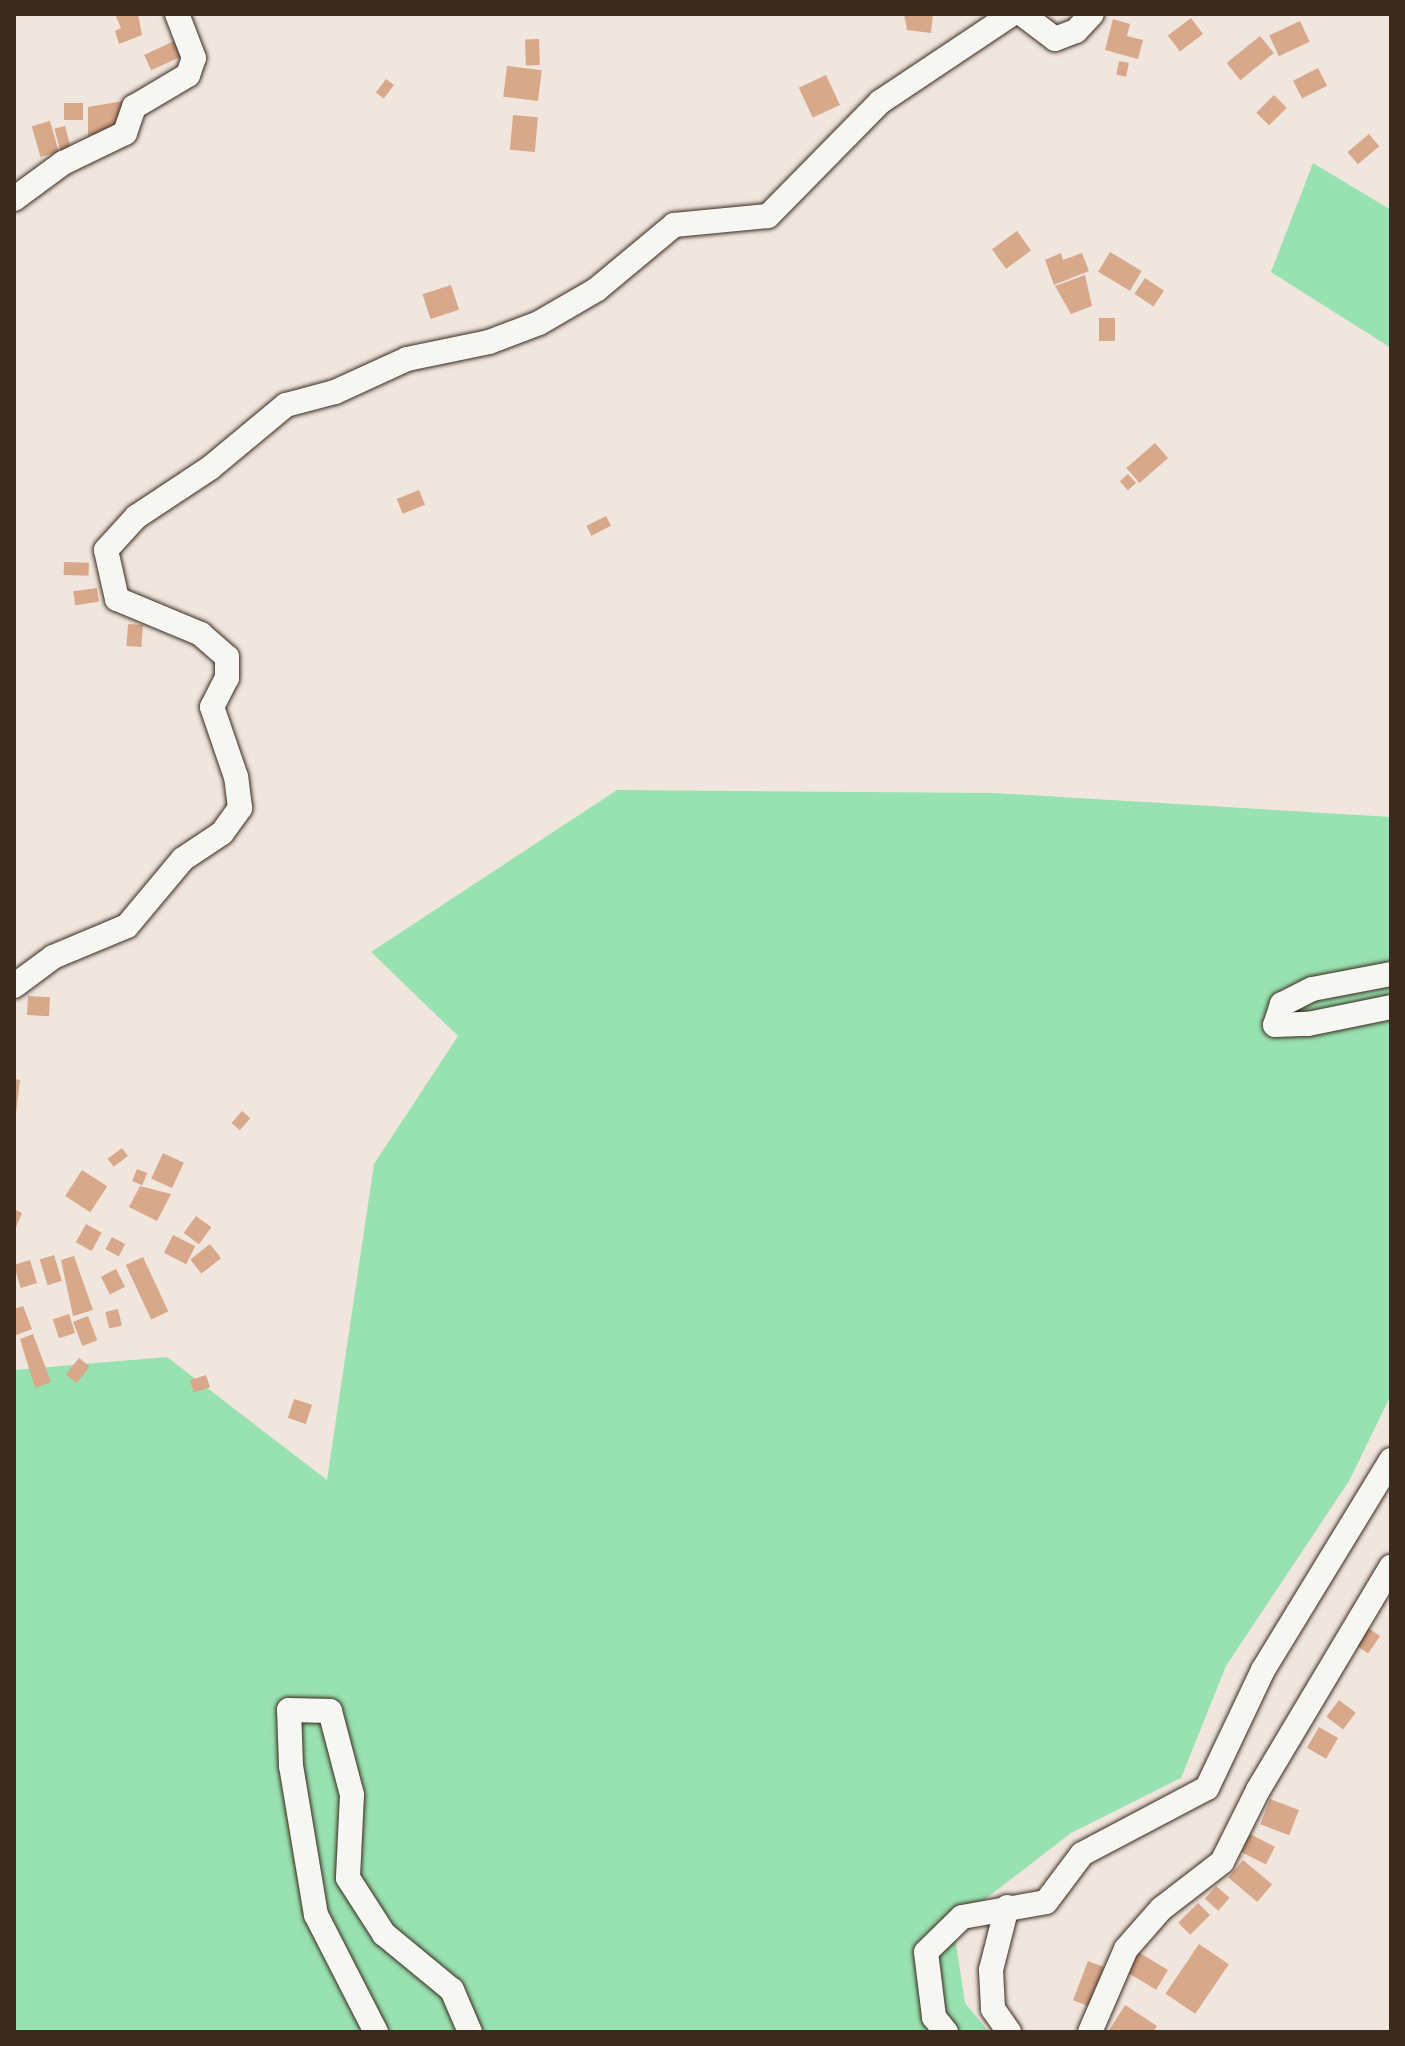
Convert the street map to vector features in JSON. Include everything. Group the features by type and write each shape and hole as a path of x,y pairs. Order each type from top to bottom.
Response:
{"street":[{"path":"14,199 63,163 125,133 134,107 188,75 194,58 177,14"},
{"path":"14,986 53,957 127,926 183,859 222,833 240,808 236,777 212,707 227,678 227,657 201,634 117,599 106,550 136,517 210,468 286,405 335,392 407,359 489,342 539,323 596,290 674,225 768,216 880,102 1012,14"},
{"path":"1022,14 1055,39 1076,31 1092,14"},
{"path":"1391,974 1312,989 1282,1004 1275,1025 1308,1024 1391,1007"},
{"path":"946,2032 934,2017 926,1952 962,1917 1046,1902 1082,1854 1207,1788 1263,1670 1391,1460"},
{"path":"1090,2032 1126,1949 1161,1909 1222,1862 1258,1790 1391,1567"},
{"path":"376,2032 316,1915 291,1766 289,1710 330,1711 352,1795 348,1878 384,1934 452,1990 470,2032"},
{"path":"1007,1907 991,1970 993,2009 1009,2032"}],"green space":[{"path":"1313,163 1391,210 1391,348 1271,272"},
{"path":"617,790 994,793 1391,817 1391,1395 1349,1481 1226,1666 1181,1778 1071,1833 953,1924 965,2003 989,2032 14,2032 14,1370 167,1357 327,1480 374,1164 458,1036 371,952"}],"building":[{"path":"115,14 138,14 142,35 119,44 115,31 121,28"},
{"path":"904,14 933,14 931,33 907,30"},
{"path":"1191,18 1203,34 1180,51 1168,35"},
{"path":"1113,19 1130,24 1127,36 1143,40 1138,59 1105,50"},
{"path":"1300,21 1310,42 1279,56 1269,35"},
{"path":"1260,36 1274,53 1240,80 1227,63"},
{"path":"525,39 539,39 540,65 526,65"},
{"path":"174,41 181,56 151,70 144,55"},
{"path":"1119,61 1129,63 1126,77 1116,75"},
{"path":"507,66 542,70 538,101 503,97"},
{"path":"1318,68 1327,86 1302,99 1293,81"},
{"path":"826,75 840,105 813,118 799,88"},
{"path":"386,79 394,85 384,99 376,93"},
{"path":"1274,95 1287,108 1269,125 1256,113"},
{"path":"129,100 117,129 88,136 88,107"},
{"path":"64,103 83,103 83,120 64,120"},
{"path":"513,115 538,117 535,152 510,150"},
{"path":"50,121 59,152 41,157 32,126"},
{"path":"65,126 71,148 60,151 54,129"},
{"path":"1369,134 1379,146 1358,164 1348,152"},
{"path":"1017,231 1031,250 1006,269 992,249"},
{"path":"1110,252 1142,271 1130,291 1098,272"},
{"path":"1061,253 1063,260 1082,253 1089,271 1054,285 1045,260"},
{"path":"1085,275 1092,306 1071,314 1055,286"},
{"path":"1145,278 1164,291 1153,307 1134,294"},
{"path":"451,285 459,310 431,319 422,294"},
{"path":"1099,318 1115,318 1115,341 1099,341"},
{"path":"1155,443 1168,458 1139,483 1126,468"},
{"path":"1128,474 1136,483 1128,490 1120,481"},
{"path":"419,490 425,505 403,514 397,499"},
{"path":"606,516 611,526 591,536 586,526"},
{"path":"64,562 89,563 89,576 64,575"},
{"path":"97,588 99,602 75,605 73,591"},
{"path":"128,624 143,625 141,647 126,646"},
{"path":"28,996 50,997 49,1016 27,1015"},
{"path":"14,1079 20,1080 16,1113 14,1113"},
{"path":"242,1111 250,1118 240,1130 232,1123"},
{"path":"122,1148 128,1156 114,1167 108,1159"},
{"path":"163,1153 184,1163 172,1188 151,1178"},
{"path":"137,1169 147,1173 142,1185 132,1181"},
{"path":"82,1170 107,1186 90,1212 65,1196"},
{"path":"140,1186 171,1194 157,1221 129,1207"},
{"path":"14,1209 22,1213 14,1232"},
{"path":"196,1216 211,1227 199,1244 184,1233"},
{"path":"86,1224 102,1233 92,1251 76,1242"},
{"path":"173,1235 195,1246 186,1264 164,1253"},
{"path":"112,1237 125,1244 119,1256 105,1249"},
{"path":"210,1244 221,1258 201,1274 190,1259"},
{"path":"54,1255 62,1281 48,1285 40,1259"},
{"path":"74,1256 93,1310 73,1316 61,1260"},
{"path":"143,1257 168,1311 151,1319 126,1265"},
{"path":"30,1260 37,1283 21,1288 14,1265"},
{"path":"116,1269 125,1287 110,1295 101,1277"},
{"path":"23,1306 32,1329 14,1336 14,1309"},
{"path":"118,1309 122,1326 109,1328 105,1312"},
{"path":"69,1314 75,1333 59,1338 53,1319"},
{"path":"88,1316 97,1340 82,1346 73,1322"},
{"path":"33,1334 51,1382 35,1388 20,1339"},
{"path":"79,1358 90,1367 77,1383 66,1374"},
{"path":"206,1375 210,1387 194,1393 190,1380"},
{"path":"294,1399 312,1405 306,1424 288,1418"},
{"path":"1367,1627 1380,1636 1368,1653 1355,1644"},
{"path":"1339,1700 1356,1713 1343,1729 1326,1717"},
{"path":"1319,1727 1338,1738 1326,1759 1307,1748"},
{"path":"1270,1799 1299,1810 1289,1835 1260,1824"},
{"path":"1250,1834 1275,1847 1266,1865 1241,1852"},
{"path":"1243,1860 1272,1884 1257,1902 1228,1878"},
{"path":"1216,1886 1230,1898 1218,1911 1205,1899"},
{"path":"1198,1903 1210,1915 1190,1935 1178,1923"},
{"path":"1199,1944 1229,1964 1195,2014 1165,1994"},
{"path":"1138,1952 1168,1970 1156,1990 1126,1972"},
{"path":"1088,1961 1104,1967 1089,2006 1073,2000"},
{"path":"1125,2005 1157,2026 1153,2032 1108,2032"}]}
